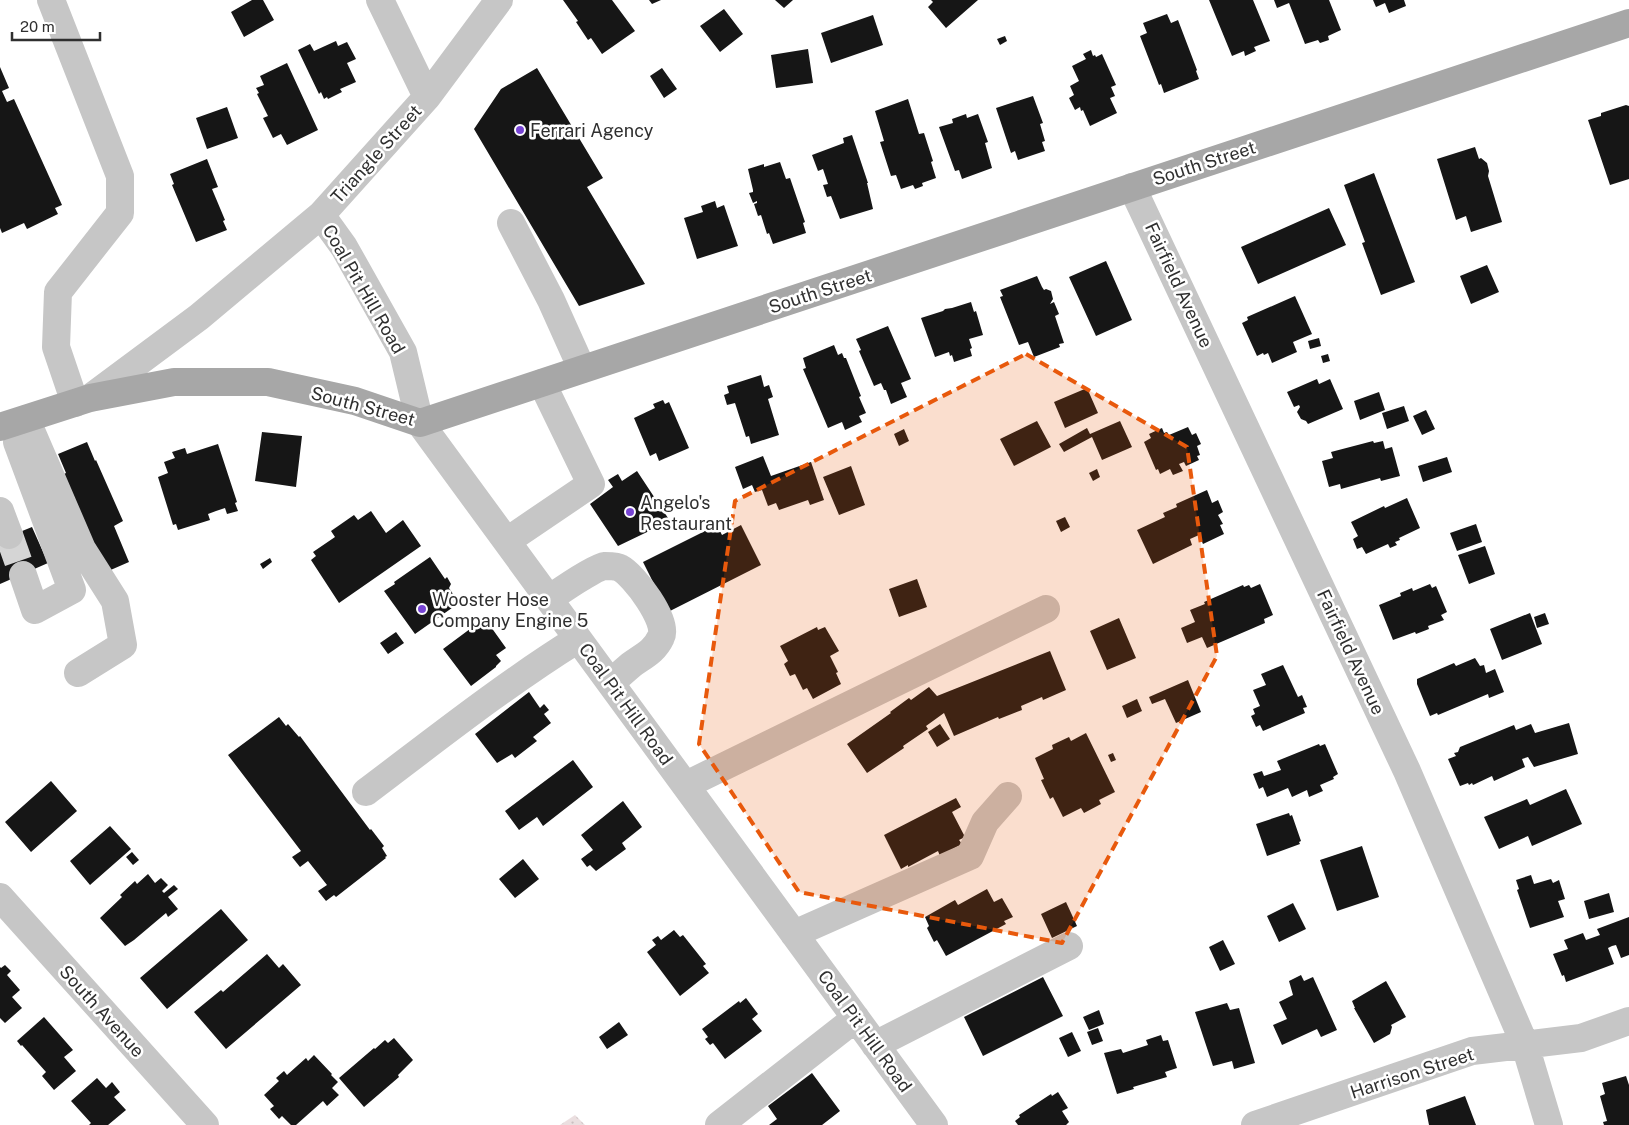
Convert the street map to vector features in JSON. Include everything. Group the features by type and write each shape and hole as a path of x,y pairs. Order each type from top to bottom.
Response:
{"main road":[{"name":"South Street","path":"12,423 82,401 174,382 268,382 355,401 420,423 1629,23"}],"street":[{"path":"51,0 120,176 120,213 58,292 56,347 82,401"},
{"path":"380,0 427,97"},
{"name":"Triangle Street","path":"82,401 199,317 321,215 427,97 499,0"},
{"name":"Fairfield Avenue","path":"1132,187 1407,771 1525,1045 1550,1125"},
{"name":"Coal Pit Hill Road","path":"321,215 344,247 403,352 420,423 934,1125"},
{"path":"511,223 551,300 582,369"},
{"path":"507,541 591,484 542,383"},
{"path":"12,423 72,590 35,610 23,574"},
{"path":"12,423 82,549 115,601 123,644 78,673"},
{"path":"549,599 567,586 603,566 619,567 634,578 650,601 662,624 663,636 651,653 632,664 611,683"},
{"path":"686,785 1046,609"},
{"path":"366,792 518,680 578,639"},
{"path":"794,934 970,856 986,822 1008,796"},
{"name":"South Avenue","path":"0,896 205,1125"},
{"path":"875,1045 1069,946"},
{"path":"719,1125 856,1018"},
{"name":"Harrison Street","path":"1255,1125 1472,1051 1581,1038 1629,1021"}],"highlighted area":[{"path":"1026,354 1187,447 1217,656 1062,943 799,892 699,744 735,501"}],"shaded area":[{"path":"575,1115 585,1125 560,1125"}],"building":[{"path":"252,0 263,0 274,20 244,37 231,12"},
{"path":"563,0 612,0 635,31 602,54 591,38 588,40 576,22 578,21"},
{"path":"649,0 661,0 652,4"},
{"path":"775,0 793,0 784,8"},
{"path":"931,0 978,0 946,28 928,7 933,2"},
{"path":"1209,0 1253,0 1270,41 1254,47 1256,51 1245,56 1244,51 1232,56"},
{"path":"1274,0 1329,0 1341,30 1328,36 1329,40 1320,43 1318,40 1305,44 1289,3 1277,8"},
{"path":"1373,0 1404,0 1406,6 1389,13 1385,3 1376,7"},
{"path":"724,9 743,34 720,52 700,26"},
{"path":"1167,14 1171,23 1178,20 1199,79 1164,93 1161,84 1159,85 1140,36 1147,33 1143,23"},
{"path":"873,15 883,45 831,63 821,33"},
{"path":"1005,36 1007,41 1000,45 997,39"},
{"path":"336,41 338,46 347,42 356,59 347,63 356,82 340,89 342,92 324,99 321,92 319,94 298,50 310,44 314,51"},
{"path":"808,49 813,83 776,88 771,55"},
{"path":"1091,50 1093,56 1095,55 1096,57 1102,54 1116,85 1111,87 1115,96 1110,98 1117,113 1090,126 1083,110 1081,111 1080,107 1075,110 1069,98 1074,95 1070,86 1079,81 1072,66 1086,59 1083,54"},
{"path":"287,63 318,130 287,145 281,134 273,138 263,118 268,116 256,88 264,85 260,76"},
{"path":"0,67 9,88 2,91 7,102 14,99 62,205 55,208 58,214 27,229 24,223 2,233 0,228"},
{"path":"537,68 603,178 587,187 645,284 579,306 474,129 501,89"},
{"path":"662,68 677,89 664,98 650,76"},
{"path":"1033,96 1043,123 1040,124 1045,141 1042,142 1045,151 1018,160 1015,151 1011,153 996,108"},
{"path":"908,99 919,134 924,133 936,178 922,183 923,186 915,189 913,185 901,189 896,175 891,176 880,142 884,141 875,111"},
{"path":"1626,105 1629,106 1629,179 1610,185 1588,120 1601,116 1601,113"},
{"path":"227,107 238,138 207,149 196,118"},
{"path":"966,114 967,118 978,114 988,142 985,143 992,168 962,179 959,170 955,171 939,127 953,123 952,119"},
{"path":"852,135 868,183 873,209 840,219 831,196 827,197 823,185 828,184 823,169 818,171 812,155 844,143 843,138"},
{"path":"1475,147 1479,159 1481,158 1487,163 1488,176 1502,222 1471,232 1466,216 1456,220 1437,159"},
{"path":"207,159 218,187 212,189 225,220 223,221 227,230 196,242 172,185 174,184 170,174"},
{"path":"780,162 786,179 790,178 805,222 803,223 806,233 773,244 769,233 767,234 761,215 758,216 754,204 757,201 753,203 749,193 753,192 753,190 748,169"},
{"path":"1374,173 1415,282 1381,295 1362,243 1365,242 1344,185"},
{"path":"715,201 717,208 724,205 738,246 697,259 684,218 703,212 701,206"},
{"path":"1329,208 1346,245 1258,284 1241,247"},
{"path":"1106,261 1132,320 1096,336 1069,277"},
{"path":"1487,265 1499,292 1471,304 1460,276"},
{"path":"1037,276 1044,290 1051,291 1053,299 1050,304 1054,302 1059,314 1055,316 1064,343 1059,344 1060,347 1034,357 1028,342 1019,345 1000,297 1003,296 1000,290"},
{"path":"1295,296 1312,334 1293,342 1297,352 1272,363 1268,353 1257,356 1242,323 1248,320 1247,317"},
{"path":"971,302 974,312 976,311 983,335 969,339 972,356 954,362 949,352 935,357 921,318"},
{"path":"888,326 911,379 901,383 907,397 891,404 886,390 884,390 881,383 874,386 856,339"},
{"path":"1319,338 1321,346 1310,349 1308,341"},
{"path":"834,345 838,355 842,353 844,358 846,358 866,413 859,416 862,422 845,430 842,422 828,428 803,369 806,368 803,358"},
{"path":"1328,354 1330,361 1323,363 1321,356"},
{"path":"761,375 764,387 769,385 773,397 768,399 779,435 751,444 749,436 746,437 735,403 727,405 724,395 729,393 727,386"},
{"path":"1317,379 1319,384 1330,379 1343,409 1308,424 1301,419 1297,412 1300,407 1299,405 1294,407 1287,392"},
{"path":"1087,388 1098,413 1065,428 1054,402"},
{"path":"1379,392 1385,410 1360,420 1354,401"},
{"path":"663,400 665,404 669,402 689,448 659,461 656,453 650,456 634,418 655,408 653,404"},
{"path":"1404,406 1409,421 1387,429 1382,413"},
{"path":"1426,410 1435,429 1422,435 1413,416"},
{"path":"1037,421 1051,447 1014,466 1000,439"},
{"path":"1120,421 1132,447 1102,460 1092,437 1064,452 1059,444 1087,428 1090,434"},
{"path":"1188,427 1192,435 1196,433 1201,444 1197,446 1200,455 1197,456 1199,460 1186,466 1184,462 1179,464 1183,471 1173,475 1170,469 1160,474 1158,469 1156,470 1144,442 1151,438 1149,434 1162,428 1164,433 1167,432 1169,435"},
{"path":"904,429 909,441 899,446 894,434"},
{"path":"262,432 302,436 296,487 255,481"},
{"path":"1373,441 1374,443 1383,441 1385,449 1392,447 1400,476 1381,481 1380,478 1341,489 1340,484 1329,487 1322,461 1333,458 1331,452"},
{"path":"87,442 123,521 114,526 129,562 106,572 64,474 66,473 58,454"},
{"path":"218,444 237,502 235,503 238,511 227,514 225,508 208,514 210,520 178,530 176,524 173,525 158,477 168,473 164,462 175,458 172,452 185,448 187,454"},
{"path":"763,456 771,476 811,462 824,500 810,505 808,500 779,510 776,503 768,506 762,490 755,492 752,485 743,489 735,467"},
{"path":"1447,457 1452,472 1423,482 1418,466"},
{"path":"851,466 865,505 839,515 823,477"},
{"path":"1097,469 1100,477 1093,481 1089,473"},
{"name":"Angelo's Restaurant","path":"637,471 670,521 618,546 590,504 613,487 608,480 618,474 622,481"},
{"path":"1207,490 1212,503 1218,500 1223,512 1218,515 1223,524 1220,525 1224,534 1203,544 1199,535 1190,539 1192,545 1153,564 1137,530 1165,517 1163,513 1177,507 1176,504"},
{"path":"1407,498 1420,528 1399,538 1400,540 1395,542 1397,545 1390,548 1388,544 1366,554 1362,547 1357,549 1353,539 1358,536 1351,522 1384,506 1385,508"},
{"path":"371,511 386,533 403,520 421,546 339,603 311,560 316,556 313,552 335,537 331,531 354,515 358,520"},
{"path":"1065,517 1070,527 1061,532 1056,521"},
{"path":"1476,524 1482,542 1457,551 1450,533"},
{"path":"717,525 722,535 741,525 761,565 668,612 643,562"},
{"path":"32,527 48,563 0,584 0,540"},
{"path":"1485,546 1495,574 1469,584 1458,555"},
{"path":"430,557 445,579 447,577 451,584 449,588 459,603 415,634 384,591"},
{"path":"270,558 272,562 263,569 260,564"},
{"path":"917,579 927,607 899,617 889,589"},
{"path":"1260,584 1273,615 1264,619 1265,623 1207,648 1202,637 1187,643 1181,628 1195,622 1190,610 1243,585 1244,587 1249,585 1251,588"},
{"path":"1430,584 1432,588 1436,586 1447,612 1441,615 1444,620 1428,626 1429,629 1393,640 1379,605 1401,596 1400,593 1412,588 1413,591"},
{"path":"1530,613 1542,644 1502,660 1490,629"},
{"path":"1545,613 1549,624 1537,628 1534,617"},
{"path":"1119,618 1136,658 1107,670 1090,631"},
{"path":"486,620 506,648 496,655 501,661 496,667 471,686 443,649 478,623 479,625"},
{"path":"817,627 818,630 825,627 839,651 830,656 838,672 836,673 841,684 813,699 807,688 803,690 795,674 790,676 784,664 788,661 780,646"},
{"path":"396,632 404,643 388,654 380,643"},
{"path":"1050,651 1066,690 1043,700 1042,697 1021,706 1022,710 999,719 998,717 954,736 944,713 926,726 928,729 903,746 904,748 867,773 847,744 909,698 911,700 929,687 937,696"},
{"path":"1475,658 1480,666 1484,665 1486,673 1495,669 1504,692 1489,698 1488,694 1438,715 1437,713 1430,716 1417,684 1417,679 1454,663 1456,666"},
{"path":"1283,665 1298,697 1302,695 1307,707 1303,708 1305,713 1263,731 1260,725 1256,727 1251,716 1255,714 1253,709 1260,706 1253,690 1266,685 1261,674"},
{"path":"1188,680 1201,712 1176,723 1165,699 1152,704 1149,697"},
{"path":"529,692 540,708 544,704 549,710 544,714 551,723 533,737 537,741 515,758 512,754 497,763 475,734"},
{"path":"1137,699 1142,711 1127,718 1122,706"},
{"path":"279,717 286,726 288,724 300,736 384,846 382,848 387,856 336,897 334,895 326,901 318,891 327,885 308,861 300,867 292,857 301,851 228,755"},
{"path":"1569,723 1578,754 1534,767 1528,757 1522,759 1525,767 1494,781 1492,776 1473,785 1468,783 1460,786 1448,759 1456,756 1454,753 1458,752 1460,747 1514,725 1516,730 1531,724 1535,733"},
{"path":"940,724 950,739 937,747 928,732"},
{"path":"1086,733 1115,792 1099,800 1101,804 1084,813 1081,808 1063,817 1053,797 1050,799 1041,780 1044,779 1035,758 1053,749 1052,745 1069,737 1071,741"},
{"path":"1319,744 1320,746 1325,744 1338,774 1333,777 1334,779 1320,785 1323,791 1309,797 1307,790 1292,797 1288,788 1267,797 1263,787 1259,789 1253,774 1262,771 1264,776 1281,770 1277,761"},
{"path":"1113,753 1116,760 1111,762 1108,755"},
{"path":"573,760 593,787 543,826 537,817 519,830 505,811"},
{"path":"51,781 77,811 31,852 5,822"},
{"path":"1566,789 1582,824 1532,846 1528,836 1499,849 1484,817 1527,799 1530,805"},
{"path":"956,798 961,807 952,812 965,837 959,840 962,844 940,856 938,851 901,869 884,835"},
{"path":"623,801 642,827 622,843 626,849 596,871 590,865 587,867 581,859 593,850 581,835"},
{"path":"1289,813 1290,816 1292,815 1301,841 1299,842 1300,844 1267,856 1256,824"},
{"path":"110,826 131,849 90,885 70,861"},
{"path":"1362,846 1379,897 1337,911 1320,860"},
{"path":"132,852 139,860 133,865 126,857"},
{"path":"523,859 539,879 515,898 499,879"},
{"path":"148,874 155,883 161,878 168,885 162,891 164,893 174,885 178,889 168,897 178,909 168,917 166,913 125,946 100,918 122,897 120,895 135,881 137,884"},
{"path":"1531,875 1534,884 1551,879 1553,883 1559,880 1565,899 1558,901 1564,917 1530,928 1517,890 1519,889 1516,880"},
{"path":"987,889 994,902 1002,898 1013,917 1004,921 1006,924 946,956 937,940 934,942 927,928 929,926 925,917 955,900 958,905"},
{"path":"1609,893 1614,912 1589,919 1584,901"},
{"path":"1066,902 1077,926 1052,938 1041,914"},
{"path":"1293,903 1306,929 1279,942 1267,916"},
{"path":"221,909 248,940 167,1009 140,978"},
{"path":"1629,917 1629,955 1621,958 1616,945 1612,946 1608,948 1614,964 1566,982 1553,954 1568,949 1564,940 1583,933 1586,940 1600,935 1597,929"},
{"path":"674,930 680,937 683,935 706,964 703,966 709,973 680,996 647,952 656,945 652,940 658,936 661,940"},
{"path":"1223,940 1235,964 1220,971 1209,947"},
{"path":"267,954 279,968 283,964 301,985 226,1049 194,1012 221,990 223,992"},
{"path":"5,965 11,971 7,975 20,990 12,997 22,1008 5,1023 0,1018 0,967"},
{"path":"1301,975 1304,981 1313,977 1337,1030 1321,1037 1317,1029 1282,1045 1273,1025 1287,1019 1279,1002 1293,995 1289,981"},
{"path":"1043,977 1063,1016 983,1056 964,1017"},
{"path":"1386,981 1406,1017 1391,1025 1390,1034 1374,1043 1352,1001"},
{"path":"746,998 758,1014 752,1019 762,1031 725,1059 713,1043 710,1045 705,1039 708,1037 702,1029 739,1001 740,1003"},
{"path":"1227,1003 1230,1010 1239,1008 1255,1063 1234,1069 1232,1061 1213,1066 1195,1012"},
{"path":"1099,1010 1104,1024 1089,1030 1083,1017"},
{"path":"44,1017 73,1050 64,1057 76,1071 54,1090 42,1076 46,1072 17,1041"},
{"path":"619,1022 628,1035 607,1049 599,1037"},
{"path":"1098,1028 1103,1041 1092,1045 1087,1032"},
{"path":"1072,1032 1081,1051 1068,1057 1059,1038"},
{"path":"1161,1035 1163,1041 1168,1040 1177,1068 1165,1072 1167,1077 1117,1094 1104,1053 1121,1049 1123,1053 1148,1045 1146,1040"},
{"path":"394,1038 413,1060 398,1075 399,1077 364,1107 339,1078 385,1040 388,1043"},
{"path":"314,1055 338,1082 332,1088 339,1095 327,1106 323,1101 296,1125 291,1125 282,1116 279,1119 270,1109 274,1106 264,1095 279,1081 276,1078 284,1071 287,1075 306,1058 308,1061"},
{"path":"812,1073 840,1111 822,1125 769,1125 777,1119 768,1106"},
{"path":"1626,1076 1629,1085 1629,1125 1604,1125 1603,1122 1607,1121 1600,1096 1605,1094 1602,1083"},
{"path":"97,1078 106,1088 112,1082 120,1092 114,1097 126,1110 108,1125 89,1125 91,1123 71,1101"},
{"path":"1058,1092 1068,1108 1062,1111 1069,1122 1066,1125 1018,1125 1015,1121 1020,1117 1019,1115 1051,1094 1052,1096"},
{"path":"1465,1096 1476,1125 1429,1125 1426,1110"}],"tunnel":[{"path":"9,535 23,575"}],"place":[{"name":"Ferrari Agency","path":"520,130"},
{"name":"Angelo's Restaurant","path":"630,512"},
{"name":"Wooster Hose Company Engine 5","path":"422,609"}]}
